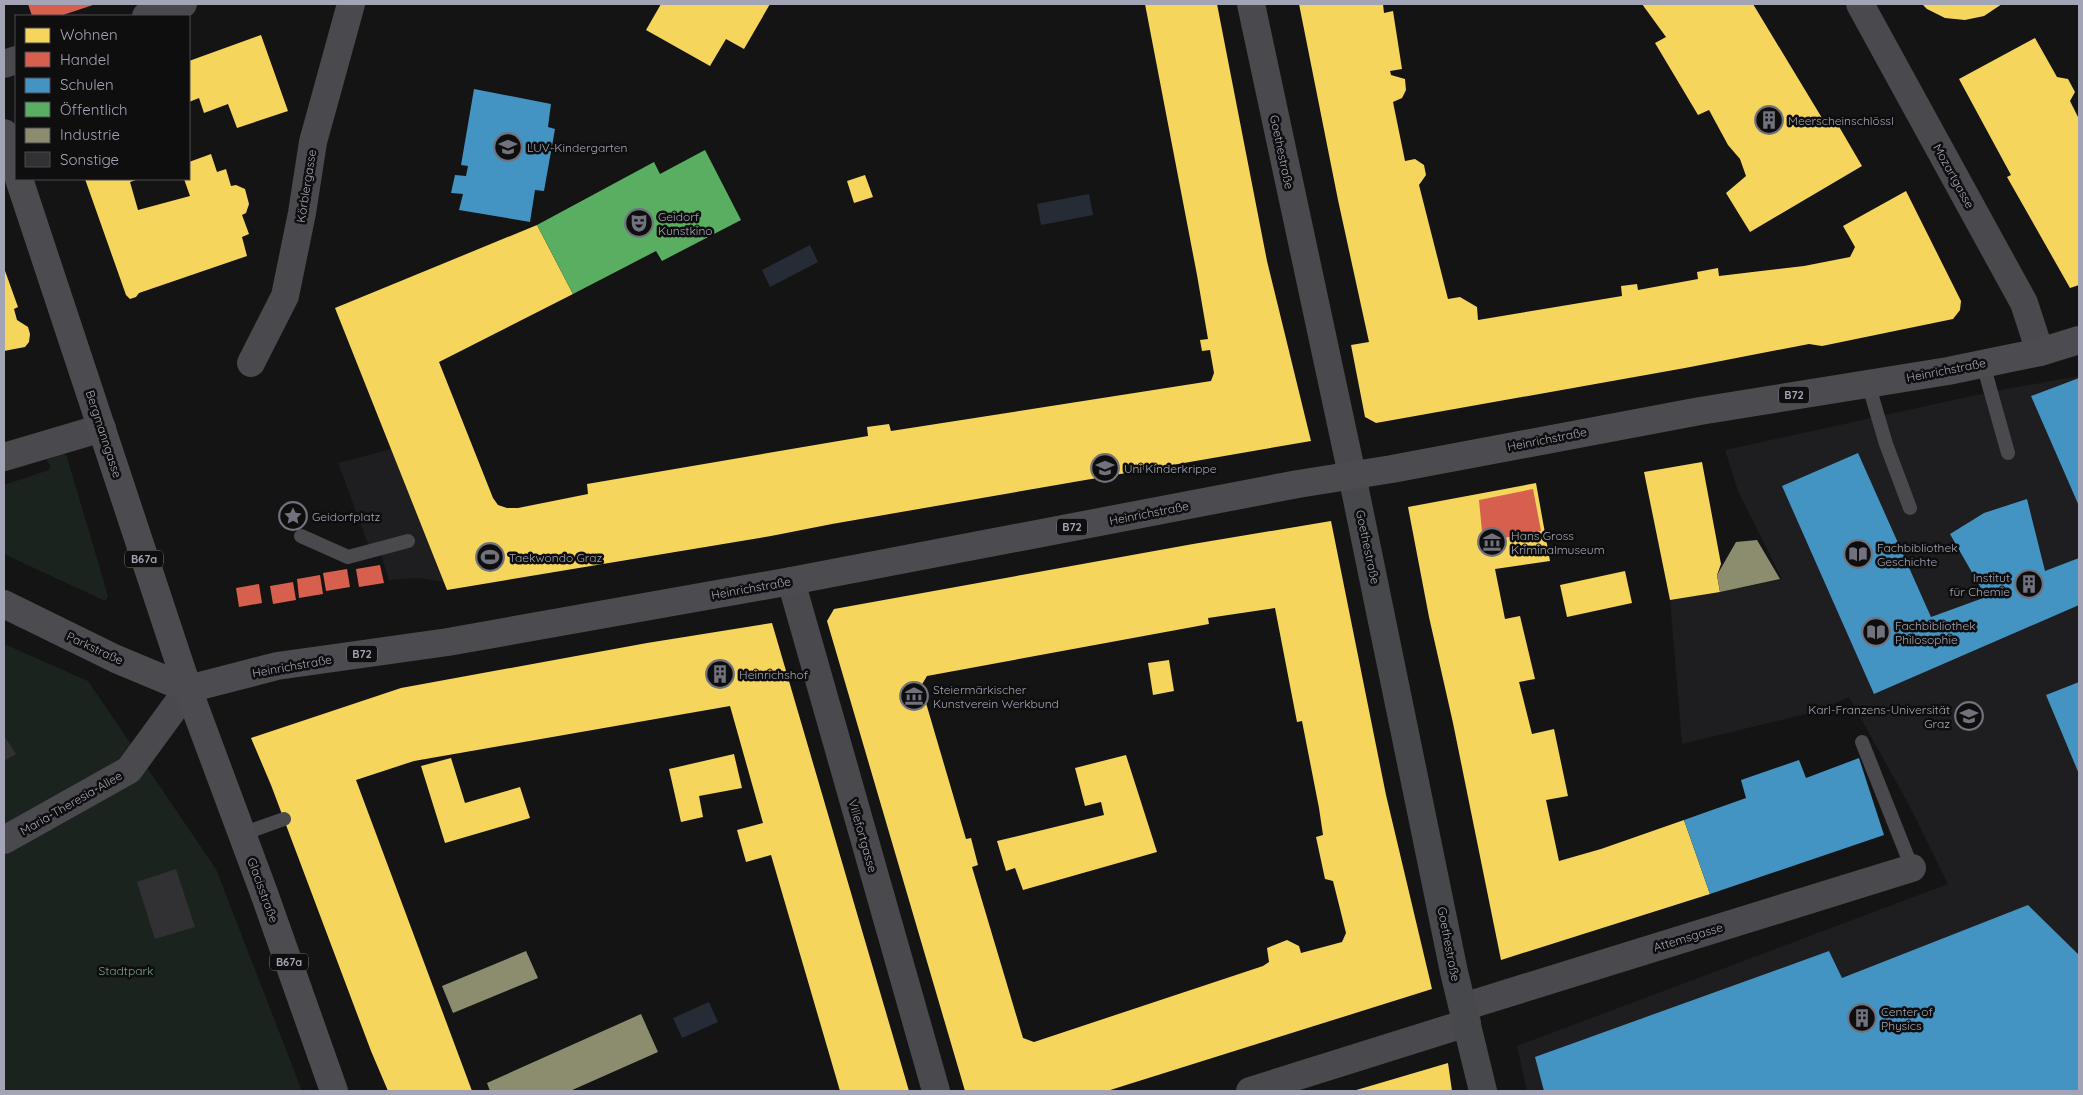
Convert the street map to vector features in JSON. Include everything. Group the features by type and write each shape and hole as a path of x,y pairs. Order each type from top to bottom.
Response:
{"main road":[{"path":"4,134 15,168"},
{"name":"Bergmanngasse","path":"19,180 188,689"},
{"name":"Heinrichstraße","path":"188,689 277,666 448,642 792,581 1298,484 1700,411 1914,377 2040,352 2079,340"},
{"name":"Parkstraße","path":"4,604 116,659 188,689"},
{"name":"Glacisstraße","path":"188,689 334,1091"}],"street":[{"path":"149,15 183,4"},
{"name":"Körblergasse","path":"251,363 285,296 302,213 313,142 351,4"},
{"name":"Goethestraße","path":"1251,4 1352,475 1454,972 1484,1091"},
{"name":"Mozartgasse","path":"1860,4 2024,303 2040,352"},
{"path":"4,457 102,428"},
{"name":"Villefortgasse","path":"792,581 936,1091"},
{"name":"Maria-Theresia-Allee","path":"4,840 129,770 188,689"},
{"name":"Attemsgasse","path":"1250,1091 1465,1015 1912,868"}],"lane":[{"path":"1982,364 2008,452"},
{"path":"1868,383 1886,444 1910,508"},
{"path":"301,536 348,557 408,541"},
{"path":"1862,742 1912,868"},
{"path":"242,834 284,820"}],"shaded area":[{"path":"1089,194 1093,215 1041,225 1037,204"},
{"path":"810,245 818,262 770,287 762,270"},
{"name":"Karl-Franzens-Universität Graz","path":"2079,376 2079,1091 1527,1091 1517,1046 1948,884 1909,805 1849,697 1822,710 1682,744 1670,600 1782,579 1738,491 1725,450 1990,392"},
{"path":"391,449 443,582 418,578 389,580 379,549 371,552 338,463"},
{"path":"709,1002 718,1022 682,1038 673,1018"}],"green space":[{"path":"62,454 67,457 108,596 105,601 4,554 4,485 49,470 50,465 46,460"},
{"name":"Stadtpark","path":"4,644 88,681 216,869 302,1091 4,1091"}],"building: Wohnen":[{"path":"661,4 770,4 744,49 726,39 710,66 646,30"},
{"path":"1145,4 1217,4 1267,261 1311,441 771,536 447,590 335,308 537,225 573,294 439,362 493,498 498,505 507,508 518,508 588,494 587,484 868,436 867,427 889,424 891,431 1211,381 1214,373 1210,350 1202,351 1200,340 1208,339 1197,275"},
{"path":"1299,4 1383,4 1384,13 1393,11 1402,69 1390,71 1391,75 1405,79 1406,90 1402,98 1393,102 1405,161 1415,159 1424,165 1426,175 1419,185 1448,299 1460,297 1477,307 1478,320 1622,296 1621,286 1637,284 1638,290 1698,279 1697,272 1718,268 1719,276 1804,266 1850,257 1855,247 1843,226 1906,191 1961,301 1960,310 1953,319 1822,346 1809,344 1376,423 1365,417 1351,345 1369,342 1338,200"},
{"name":"Meerscheinschlössl","path":"1642,4 1753,4 1825,123 1834,118 1862,166 1750,232 1726,193 1746,176 1740,159 1728,145 1709,110 1698,115 1655,43 1666,37"},
{"path":"1922,4 2002,4 1984,16 1965,20 1945,18 1927,9"},
{"path":"261,35 288,111 237,128 228,104 204,113 199,98 190,102 190,61"},
{"path":"2035,38 2057,77 2068,79 2075,92 2070,101 2079,119 2079,285 2070,288 2007,177 2011,175 1959,79"},
{"path":"211,154 217,172 226,169 231,186 236,185 245,189 249,204 246,213 242,215 249,234 242,237 247,256 139,293 136,297 130,299 126,295 85,180 136,180 130,182 138,210 190,196 184,180 190,180 190,162"},
{"path":"865,175 873,197 854,203 847,181"},
{"path":"4,268 18,307 14,309 17,320 28,327 30,334 29,342 25,347 4,351"},
{"path":"1702,462 1721,564 1717,575 1720,592 1670,600 1644,472"},
{"path":"1536,483 1550,561 1495,569 1505,619 1520,616 1535,679 1519,682 1532,734 1554,729 1568,796 1546,800 1559,861 1601,849 1684,820 1710,894 1501,960 1453,723 1429,617 1408,507"},
{"path":"1331,521 1386,795 1432,989 1107,1091 965,1091 827,621 834,609","holes":["1275,608 1297,722 1302,721 1319,808 1323,835 1316,837 1325,879 1333,881 1346,933 1342,942 1301,953 1299,946 1287,940 1267,948 1269,962 1263,966 1034,1042 1023,1038 972,867 978,865 971,838 966,839 921,686 927,676 1209,624 1208,618"]},
{"path":"1625,571 1632,603 1567,617 1560,585"},
{"path":"772,623 909,1091 840,1091 771,855 746,862 737,830 763,823 730,706 414,761 356,780 472,1091 388,1091 371,1051 271,785 251,738 401,688 647,643"},
{"path":"1169,660 1174,691 1153,695 1148,663"},
{"path":"734,754 742,788 699,796 703,817 681,822 669,769"},
{"path":"1126,755 1157,852 1023,890 1015,868 1006,871 997,841 1104,815 1101,802 1085,806 1075,768"},
{"path":"451,758 465,803 520,787 530,818 445,843 421,766"},
{"path":"1448,1063 1452,1091 1353,1091"}],"building: Handel":[{"path":"28,4 96,4 63,15 32,15"},
{"path":"1533,489 1541,531 1483,542 1479,500"},
{"path":"380,565 384,583 359,587 356,569"},
{"path":"347,569 350,587 326,591 323,573"},
{"path":"320,575 323,594 299,598 297,579"},
{"path":"293,582 296,600 273,604 270,586"},
{"path":"259,584 262,603 239,607 236,588"}],"building: Schulen":[{"name":"LUV-Kindergarten","path":"474,89 551,104 548,127 555,129 544,191 535,190 530,222 459,210 463,194 451,193 455,175 466,176 468,166 461,165"},
{"path":"2079,378 2079,506 2031,396"},
{"path":"1858,453 1931,617 1986,597 1950,534 1984,513 2027,499 2045,571 2079,558 2079,605 1874,694 1782,486"},
{"path":"2079,682 2079,774 2046,695"},
{"path":"1859,758 1884,835 1710,894 1684,820 1746,798 1741,780 1799,760 1806,778"},
{"name":"Center of Physics","path":"2028,905 2079,955 2079,1091 1544,1091 1535,1057 1829,951 1842,978"}],"building: Öffentlich":[{"name":"Geidorf Kunstkino","path":"705,150 741,220 662,261 656,251 573,294 537,225 654,162 660,174"}],"building: Industrie":[{"path":"1757,540 1780,579 1720,592 1717,575 1736,542"},
{"path":"526,951 538,978 453,1013 442,986"},
{"path":"641,1014 658,1052 570,1091 490,1091 487,1083"}],"building: Sonstige":[{"path":"4,738 16,754 4,761"},
{"path":"176,869 195,927 155,939 137,882"}],"place":[{"name":"Meerscheinschlössl","path":"1769,120"},
{"name":"LUV-Kindergarten","path":"508,147"},
{"name":"Geidorf Kunstkino","path":"639,223"},
{"name":"Uni Kinderkrippe","path":"1105,468"},
{"name":"Geidorfplatz","path":"293,516"},
{"name":"Hans Gross Kriminalmuseum","path":"1492,542"},
{"name":"Fachbibliothek Geschichte","path":"1858,554"},
{"name":"Taekwondo Graz","path":"490,557"},
{"name":"Institut für Chemie","path":"2029,584"},
{"name":"Fachbibliothek Philosophie","path":"1876,632"},
{"name":"Heinrichshof","path":"720,674"},
{"name":"Steiermärkischer Kunstverein Werkbund","path":"914,696"},
{"name":"Karl-Franzens-Universität Graz","path":"1969,716"},
{"name":"Center of Physics","path":"1862,1018"}]}
